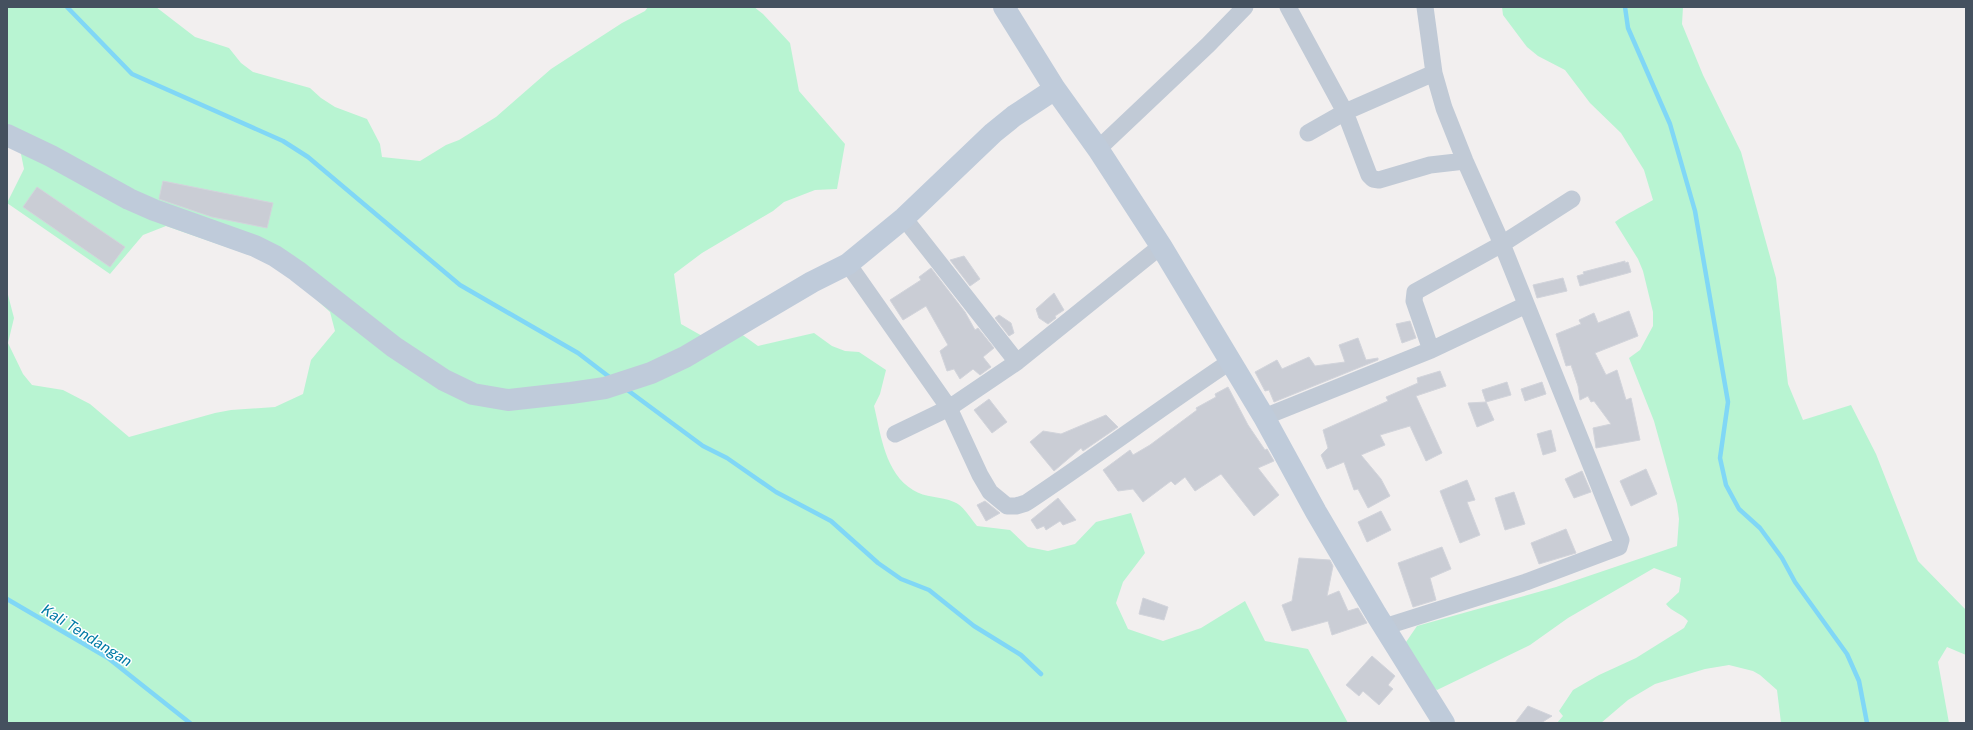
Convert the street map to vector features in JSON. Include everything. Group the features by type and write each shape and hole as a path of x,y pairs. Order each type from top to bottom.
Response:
{"street":[{"path":"1004,7 1055,89 1098,148 1161,246 1264,417 1316,512 1384,627 1444,723"},
{"path":"1098,148 1208,45 1246,7"},
{"path":"1288,7 1345,112 1370,175 1373,179 1379,180 1430,165 1465,161"},
{"path":"1384,627 1526,582 1619,547 1621,543 1621,536 1502,244 1465,161 1444,108 1434,73 1425,7"},
{"path":"1308,133 1345,112 1434,73"},
{"path":"7,136 51,156 135,202 255,246 275,256 297,271 362,324 444,380 473,394 508,400 571,394 605,388 651,373 685,357 812,282 848,264 904,218 993,133 1014,116 1055,89"},
{"path":"1431,350 1414,301 1415,292 1502,244 1572,199"},
{"path":"904,218 1017,362"},
{"path":"895,434 949,408 1017,362 1161,246"},
{"path":"848,264 949,408 980,475 990,492 1007,506 1016,506 1026,503 1092,460 1186,391 1230,361"},
{"path":"1264,417 1431,350 1526,304"}],"green space":[{"path":"7,7 156,7 195,37 229,48 241,63 253,72 310,88 321,98 335,107 367,119 380,144 382,157 420,161 446,145 459,140 496,117 551,69 622,23 645,11 648,7 754,7 763,14 790,43 799,91 845,144 837,189 815,190 784,202 773,211 702,253 674,274 681,324 704,337 726,323 758,346 814,333 832,346 845,351 859,352 886,370 880,394 874,406 882,441 890,464 896,474 913,490 928,496 949,500 957,504 964,509 977,526 1010,530 1028,547 1048,551 1075,544 1096,522 1131,513 1145,553 1123,582 1116,603 1128,629 1163,641 1201,628 1245,601 1265,641 1308,649 1348,723 7,723 7,291 14,318 8,343 23,374 32,385 63,390 90,404 129,437 215,413 231,410 275,407 303,394 311,360 335,331 330,312 278,265 166,226 143,235 110,274 7,203 24,169 20,149 7,143"},
{"path":"1502,7 1683,7 1682,24 1703,75 1741,152 1776,278 1788,384 1803,420 1851,405 1876,454 1918,561 1966,610 1966,655 1947,647 1938,662 1949,723 1781,723 1777,690 1760,675 1753,671 1729,665 1705,669 1655,684 1628,700 1601,723 1557,723 1563,716 1559,711 1573,690 1599,675 1636,658 1684,628 1688,621 1666,604 1679,592 1681,578 1654,568 1568,618 1530,645 1437,690 1421,679 1404,645 1417,626 1556,587 1677,546 1679,519 1677,504 1654,421 1629,358 1640,350 1653,326 1653,312 1643,271 1638,259 1615,222 1653,200 1644,170 1621,133 1590,103 1565,70 1538,56 1527,47 1503,15"}],"building":[{"path":"163,181 273,203 267,228 212,217 159,199"},
{"path":"37,187 125,247 110,267 23,207"},
{"path":"964,256 980,279 970,286 950,260"},
{"path":"1625,261 1625,263 1628,262 1631,272 1580,286 1577,276 1584,274 1583,272"},
{"path":"931,268 965,312 975,330 978,328 994,348 983,357 991,367 980,375 973,369 960,379 954,369 947,371 940,351 948,345 926,306 903,320 890,300 921,280 919,277"},
{"path":"1563,278 1567,291 1537,298 1533,285"},
{"path":"1054,293 1064,310 1055,316 1056,318 1048,324 1039,318 1036,309"},
{"path":"1629,311 1638,336 1595,353 1606,375 1617,370 1626,400 1631,398 1640,440 1596,448 1593,428 1611,424 1594,401 1591,402 1588,396 1580,400 1578,386 1571,365 1566,366 1556,334 1581,324 1579,320 1594,313 1598,323"},
{"path":"999,315 1011,323 1014,333 1009,336 995,318"},
{"path":"1410,321 1416,338 1402,343 1396,324"},
{"path":"1358,338 1366,360 1378,358 1378,360 1274,402 1269,390 1265,391 1255,372 1277,360 1282,369 1309,357 1315,366 1345,362 1339,345"},
{"path":"1440,371 1446,386 1416,396 1442,453 1426,461 1410,426 1380,435 1385,445 1361,455 1381,479 1390,496 1368,508 1358,489 1354,490 1344,462 1327,469 1321,455 1328,448 1323,430 1388,401 1386,397 1418,383 1417,378"},
{"path":"1507,382 1511,395 1486,402 1482,390"},
{"path":"1542,382 1546,394 1525,401 1521,389"},
{"path":"1228,387 1248,425 1265,450 1267,449 1274,461 1258,468 1279,495 1254,516 1221,474 1195,491 1185,477 1175,485 1171,481 1143,502 1133,489 1118,491 1103,470 1130,450 1133,455 1150,445 1197,410 1196,408 1216,397 1215,394"},
{"path":"989,399 1007,422 992,433 974,410"},
{"path":"1486,402 1494,420 1477,427 1468,403"},
{"path":"1106,415 1118,427 1083,451 1081,448 1054,471 1030,442 1043,431 1061,434"},
{"path":"1551,430 1556,451 1543,455 1537,434"},
{"path":"1646,469 1657,494 1631,506 1620,481"},
{"path":"1582,471 1591,492 1574,498 1565,479"},
{"path":"1467,480 1475,500 1467,502 1480,535 1460,543 1440,491"},
{"path":"1514,492 1525,524 1505,530 1495,498"},
{"path":"1058,498 1076,520 1063,525 1060,521 1046,530 1044,526 1037,529 1031,520"},
{"path":"985,501 1000,513 986,521 977,505"},
{"path":"1381,511 1391,530 1367,542 1358,522"},
{"path":"1566,529 1576,553 1539,564 1531,543"},
{"path":"1442,547 1451,569 1430,578 1436,600 1413,607 1398,563"},
{"path":"1299,558 1330,560 1333,566 1327,596 1339,591 1348,611 1358,608 1367,623 1332,635 1328,621 1292,631 1282,605 1292,601"},
{"path":"1143,598 1168,607 1164,620 1139,614"},
{"path":"1372,656 1395,676 1388,685 1393,689 1379,705 1363,691 1359,696 1346,685"},
{"path":"1528,706 1552,716 1541,723 1515,723"}],"waterway":[{"path":"67,7 132,74 283,141 308,157 460,285 578,353 612,379"},
{"path":"1625,7 1628,28 1670,124 1695,211 1728,402 1720,458 1726,485 1739,509 1760,528 1782,558 1795,582 1847,654 1859,681 1867,723"},
{"path":"626,389 703,446 727,458 776,492 831,521 878,563 901,579 929,590 974,626 1021,655 1041,674"},
{"name":"Kali Tendangan","path":"7,599 108,658 190,723"}]}
